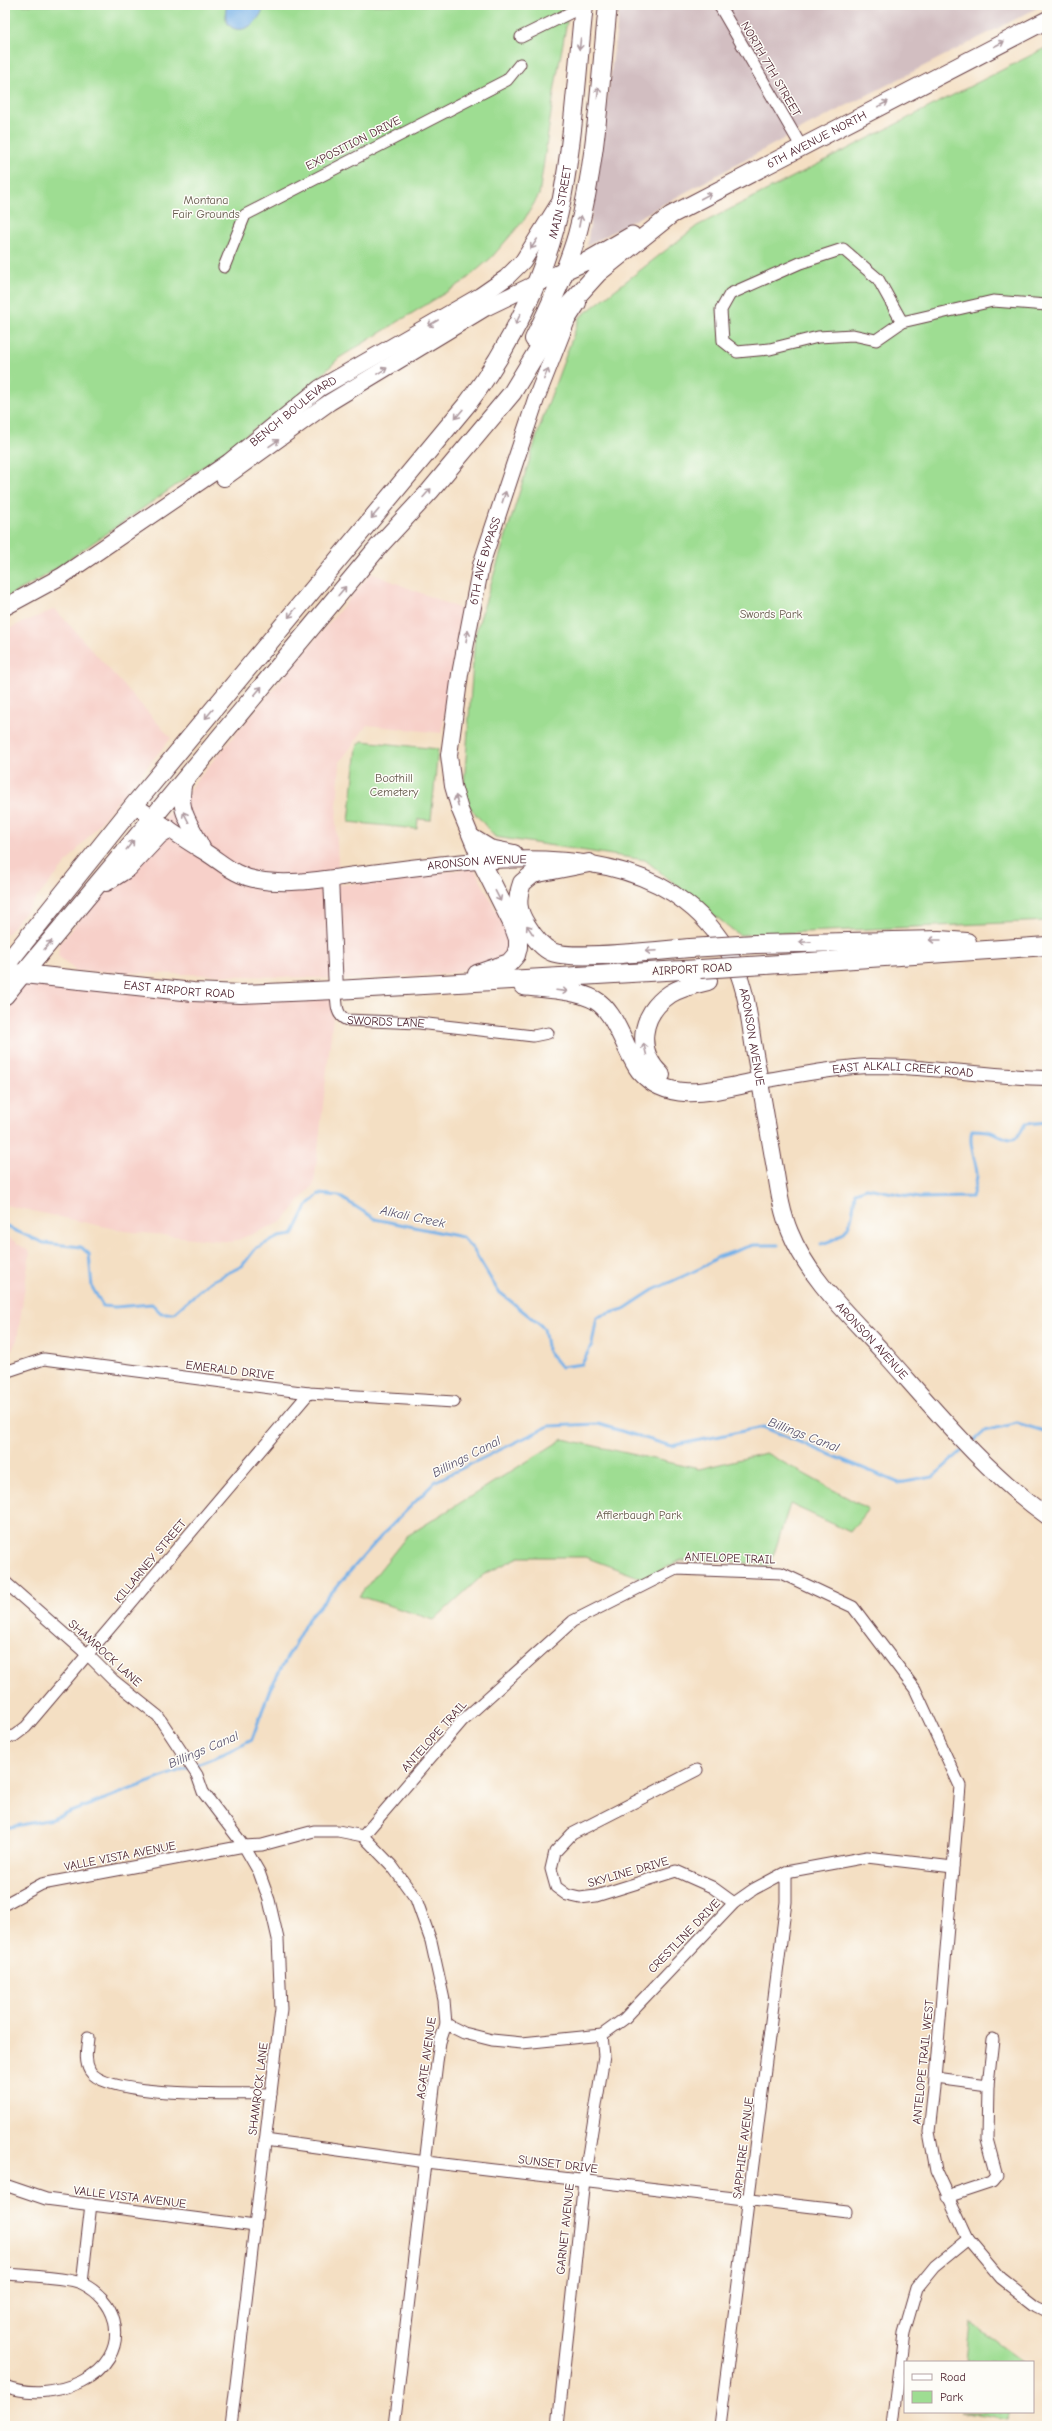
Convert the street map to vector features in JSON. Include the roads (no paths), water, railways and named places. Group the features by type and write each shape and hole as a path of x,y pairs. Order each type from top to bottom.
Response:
{"highway":[{"name":"MAIN STREET","path":"5,966 134,804 483,383 510,336 535,284 548,248 562,199 584,5"},
{"name":"MAIN STREET","path":"495,412 505,388 520,365 540,325 564,272 577,235 586,191 608,5"},
{"path":"5,970 22,975 374,552 430,491 495,412 512,394 558,318 596,275"},
{"path":"95,888 128,868 158,835 168,829"},
{"path":"442,984 497,969 509,963 516,955 518,939 513,925 481,861"},
{"path":"589,863 533,874 522,883 517,903 526,924 539,943 552,952 581,955 755,944 940,940 1038,946"},
{"name":"AIRPORT ROAD","path":"336,990 482,981 704,975 765,965 1038,946"},
{"name":"EAST AIRPORT ROAD","path":"22,975 193,992 270,993 336,990"},
{"path":"692,1092 667,1080 654,1069 644,1050 644,1032 650,1013 663,999 704,975"},
{"path":"482,981 569,992 596,1001 608,1012 640,1070 652,1082 668,1090 692,1092 760,1081"}],"main road":[{"name":"6TH AVENUE NORTH","path":"596,275 671,214 1047,20"},
{"name":"BENCH BOULEVARD","path":"5,607 90,558 229,462 320,388 480,296 506,278 523,261 562,199"},
{"path":"5,618 79,577 243,466 330,402 506,297 564,272 671,214"},
{"name":"6TH AVE BYPASS","path":"481,861 460,810 453,786 450,755 474,592 536,399 567,320 596,275"},
{"name":"ARONSON AVENUE","path":"184,780 180,796 181,806 203,850"},
{"name":"ARONSON AVENUE","path":"134,804 183,840 203,850 232,872 259,881 331,878 481,861 589,863 631,872 654,882 679,897 705,920 734,963 744,988 780,1197 790,1232 810,1271 960,1438 1002,1481 1047,1516"},
{"path":"472,837 484,846 498,851 540,854 589,863"},
{"path":"5,996 22,975"}],"street":[{"path":"521,37 584,5"},
{"name":"NORTH 7TH STREET","path":"719,5 801,146"},
{"name":"EXPOSITION DRIVE","path":"224,267 245,215 507,80 520,64"},
{"path":"902,322 878,279 843,249 800,263 730,294 721,310 723,341 737,352 770,349 818,337 853,335 876,340 902,322 993,301 1047,305"},
{"name":"SWORDS LANE","path":"331,878 336,990 338,1011 342,1018 347,1020 419,1023 533,1036 548,1033"},
{"name":"EAST ALKALI CREEK ROAD","path":"760,1081 870,1066 928,1068 1018,1078 1047,1078"},
{"name":"EMERALD DRIVE","path":"5,1372 44,1359 309,1393 454,1402"},
{"name":"KILLARNEY STREET","path":"5,1737 14,1736 26,1727 309,1393"},
{"name":"ANTELOPE TRAIL","path":"363,1836 462,1721 573,1621 676,1569 781,1573 853,1607 915,1689 960,1786 953,1867"},
{"name":"SHAMROCK LANE","path":"5,1582 88,1655 113,1680 158,1716 179,1750 197,1775 203,1792 244,1846 259,1872 270,1900 278,1939 281,2009 231,2426"},
{"name":"SKYLINE DRIVE","path":"696,1770 572,1834 555,1852 551,1869 556,1887 567,1895 580,1898 596,1896 676,1871 712,1887 734,1903"},
{"path":"244,1846 262,1845 314,1831 338,1831 363,1836"},
{"name":"AGATE AVENUE","path":"363,1836 392,1866 416,1899 431,1941 446,2024 440,2042 394,2426"},
{"name":"VALLE VISTA AVENUE","path":"5,1904 42,1884 244,1846"},
{"name":"CRESTLINE DRIVE","path":"602,2035 624,2019 734,1903 754,1889 786,1872 866,1857 953,1867"},
{"name":"ANTELOPE TRAIL WEST","path":"953,1867 929,2132 936,2170 947,2197 968,2239 1001,2278 1037,2306 1047,2311"},
{"name":"SAPPHIRE AVENUE","path":"720,2426 750,2200 786,1902 786,1872"},
{"path":"446,2024 464,2034 522,2043 602,2035"},
{"name":"GARNET AVENUE","path":"558,2426 584,2180 604,2056 602,2035"},
{"path":"88,2038 86,2062 90,2072 98,2078 132,2089 271,2094"},
{"path":"947,2197 992,2182 997,2176 987,2138 988,2085 993,2039"},
{"path":"935,2078 988,2085"},
{"name":"SUNSET DRIVE","path":"265,2140 426,2162 847,2211"},
{"name":"VALLE VISTA AVENUE","path":"5,2185 46,2199 255,2226"},
{"path":"82,2283 91,2204"},
{"path":"893,2426 904,2333 917,2288 935,2266 968,2239"},
{"path":"5,2274 82,2283 102,2298 113,2315 115,2340 106,2362 86,2379 70,2387 38,2391 5,2386"}],"water":[{"path":"227,5 265,5 260,16 253,24 245,28 238,29 227,23"}],"waterway":[{"name":"Alkali Creek","path":"821,1244 831,1241 845,1232 851,1219 855,1192 867,1188 919,1198 972,1197 977,1174 971,1141 972,1130 989,1131 1005,1138 1013,1139 1019,1135 1025,1124 1047,1122"},
{"name":"Alkali Creek","path":"5,1226 44,1243 81,1247 89,1254 92,1287 103,1306 115,1307 152,1304 161,1313 174,1313 208,1283 242,1266 256,1248 279,1237 293,1235 307,1206 319,1194 339,1196 375,1219 462,1237 473,1249 498,1291 544,1328 548,1352 561,1367 582,1364 592,1344 597,1317 624,1309 653,1290 701,1268 718,1257 753,1245 778,1245"},
{"name":"Billings Canal","path":"972,1443 985,1431 1017,1423 1047,1432"},
{"name":"Billings Canal","path":"5,1828 52,1819 223,1754 252,1739 270,1689 308,1619 384,1533 436,1481 549,1426 598,1424 671,1446 763,1427 899,1483 933,1477 964,1449"}],"park label":[{"name":"Montana Fair Grounds","path":"206,207"},
{"name":"Swords Park","path":"771,614"},
{"name":"Boothill Cemetery","path":"394,785"},
{"name":"Afflerbaugh Park","path":"639,1515"}]}
